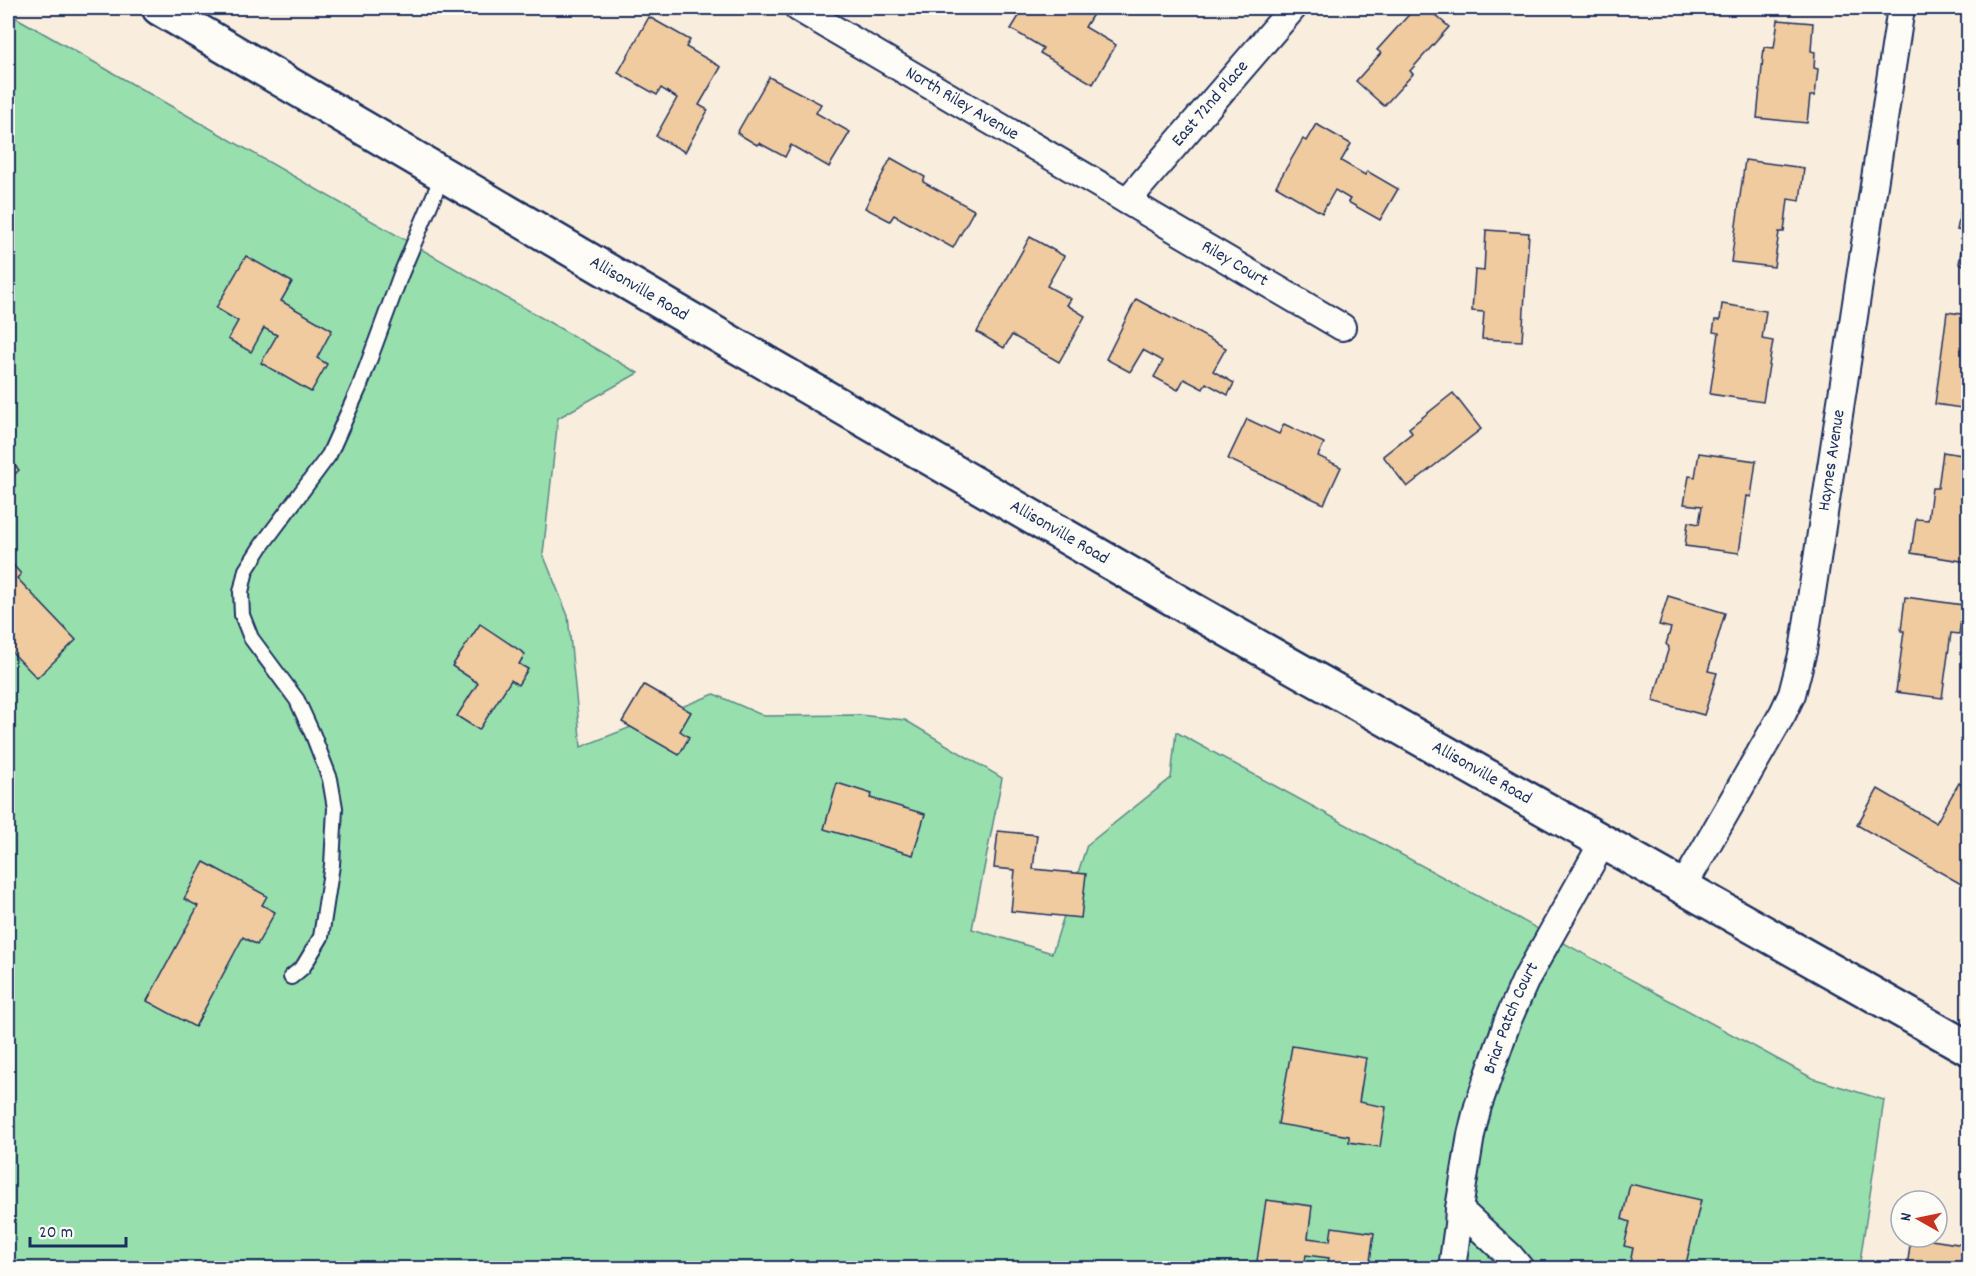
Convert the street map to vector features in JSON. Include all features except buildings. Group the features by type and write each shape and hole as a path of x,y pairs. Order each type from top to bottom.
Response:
{"main road":[{"name":"Allisonville Road","path":"159,8 1170,597 1968,1048"}],"street":[{"name":"North Riley Avenue","path":"798,8 1127,201"},
{"name":"East 72nd Place","path":"1127,201 1293,8"},
{"name":"Haynes Avenue","path":"1683,888 1783,713 1792,694 1803,651 1901,8"},
{"name":"Riley Court","path":"1127,201 1342,327"},
{"name":"Briar Patch Court","path":"1452,1269 1471,1135 1478,1106 1508,1020 1526,979 1603,842"},
{"path":"1459,1209 1503,1249 1520,1269"}],"lane":[{"path":"291,977 303,967 321,937 332,865 334,808 330,779 313,735 297,700 251,638 242,615 241,592 246,570 262,545 329,455 359,388 401,274 442,174"}],"green space":[{"path":"8,13 638,373 558,418 543,554 568,616 581,747 714,694 764,716 859,715 905,720 1002,778 972,929 1052,953 1087,845 1171,778 1176,732 1812,1078 1884,1100 1859,1268 8,1268"}]}
